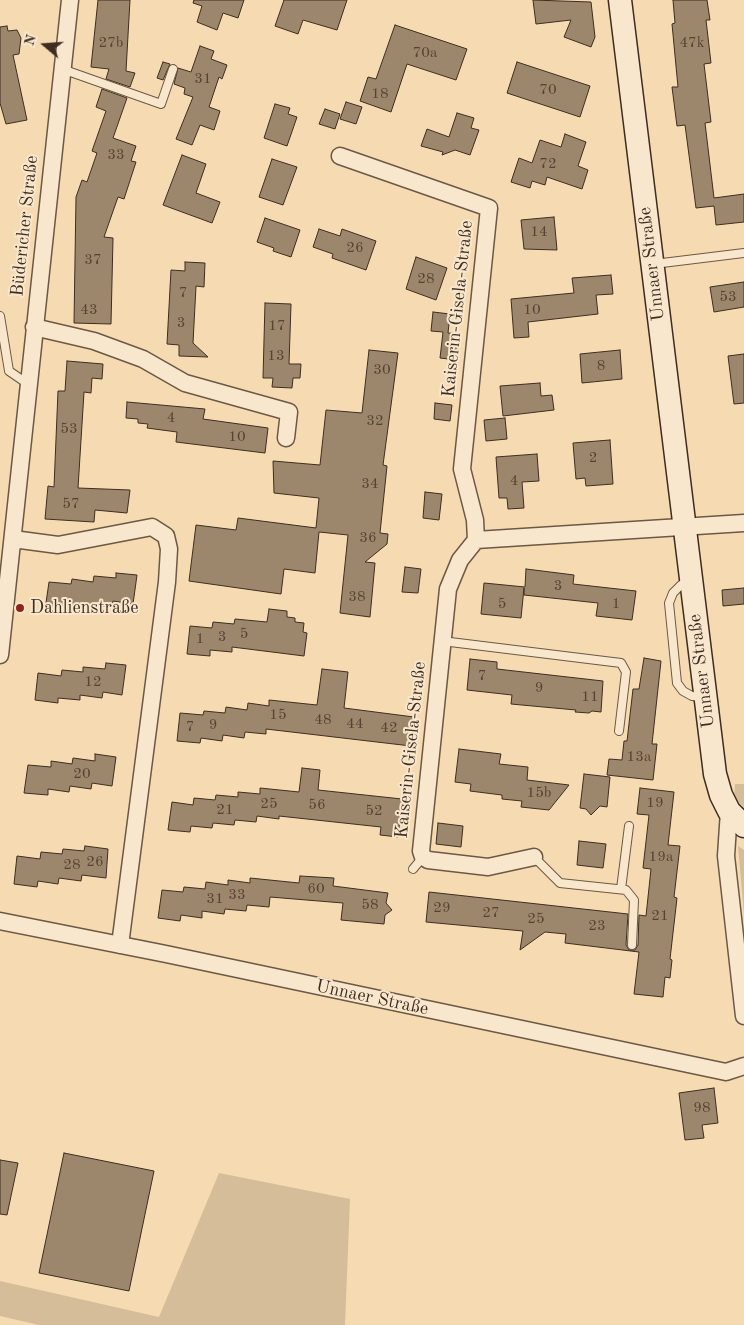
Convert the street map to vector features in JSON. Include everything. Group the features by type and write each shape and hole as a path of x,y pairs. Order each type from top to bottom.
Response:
{"street":[{"name":"Büdericher Straße","path":"0,655 70,0"},
{"name":"Unnaer Straße","path":"620,0 715,774 721,795 737,819 726,856 744,1016"},
{"name":"Kaiserin-Gisela-Straße","path":"340,156 489,208 462,469 475,520 476,540 460,560 448,589 421,851 418,863 428,860 488,867 534,857"},
{"path":"34,327 94,341 143,359 186,383 289,412 286,438"},
{"path":"476,540 744,523"},
{"path":"13,539 58,545 137,528 152,527 166,536 168,542 166,582 120,945"},
{"name":"Unnaer Straße","path":"0,921 726,1072 744,1066"}],"lane":[{"path":"62,69 161,104 173,69"},
{"path":"652,264 744,253"},
{"path":"0,316 10,371 28,384"},
{"path":"442,642 621,663 626,672 620,731"},
{"path":"621,889 629,826"},
{"path":"534,857 560,883 626,890 634,900 632,945"}],"shaded area":[{"path":"735,784 744,784 744,807 734,798"},
{"path":"738,846 744,850 744,915"},
{"path":"219,1173 350,1199 345,1325 39,1325 0,1316 0,1281 159,1317"}],"building":[{"path":"98,0 130,0 126,71 135,73 130,87 106,79 109,69 91,67"},
{"path":"194,0 244,0 238,18 223,13 217,30 197,22 202,6 193,3"},
{"path":"284,0 347,0 337,30 303,20 298,34 275,26"},
{"path":"533,0 591,2 595,37 591,47 564,37 571,20 536,24"},
{"path":"673,0 707,0 710,20 706,20 711,63 704,64 711,122 705,123 714,198 744,194 744,222 716,225 714,206 696,208 685,125 677,126 672,87 678,87 672,24 675,23"},
{"path":"395,25 467,49 456,80 407,64 391,112 360,101 368,77 376,79"},
{"path":"7,26 8,31 17,30 21,38 19,54 13,55 27,120 6,124 0,103 0,27"},
{"path":"200,46 214,51 211,59 227,65 222,79 219,77 209,107 220,111 214,130 200,125 192,145 176,139 193,97 184,94 185,88 174,84 178,68 191,72"},
{"path":"163,62 170,64 163,80 157,78"},
{"path":"517,62 590,86 580,117 507,93"},
{"path":"102,89 127,98 113,138 136,146 131,161 136,162 124,199 118,197 104,237 113,238 111,324 74,323 76,197 82,180 87,182 97,153 92,151 106,111 96,107"},
{"path":"346,102 362,107 356,124 340,119"},
{"path":"275,104 290,108 288,114 297,117 287,146 264,138"},
{"path":"325,109 340,114 335,129 319,124"},
{"path":"457,113 474,118 471,128 479,130 470,155 455,150 442,155 443,152 421,146 427,129 449,137"},
{"path":"565,134 586,142 578,166 588,170 582,189 547,177 545,185 532,181 530,188 511,182 519,158 532,163 540,140 561,147"},
{"path":"182,155 206,164 196,193 220,202 212,223 163,205"},
{"path":"272,159 297,167 283,205 259,197"},
{"path":"554,217 557,250 524,249 521,220"},
{"path":"265,218 300,230 291,257 273,251 274,248 257,242"},
{"path":"319,229 340,236 342,229 376,241 366,270 332,258 333,254 313,247"},
{"path":"416,257 447,268 436,300 406,289"},
{"path":"185,262 205,263 204,287 196,286 193,343 208,357 179,356 179,345 167,344 171,270 185,271"},
{"path":"611,275 613,294 596,295 598,314 528,322 529,337 514,338 511,299 574,293 572,278"},
{"path":"744,282 744,307 714,312 710,287"},
{"path":"265,303 291,304 289,364 301,364 300,378 293,378 292,388 272,387 273,378 263,378"},
{"path":"433,312 450,314 448,333 460,334 457,360 440,358 443,332 431,331"},
{"path":"369,350 398,353 383,465 387,466 380,533 388,534 387,544 365,562 375,563 370,617 340,613 348,535 319,532 315,573 284,569 281,594 189,581 196,525 236,530 238,518 316,528 319,498 274,493 273,461 320,465 326,410 362,413"},
{"path":"620,350 622,379 582,383 580,354"},
{"path":"744,354 744,403 734,404 728,356"},
{"path":"67,361 103,364 102,379 92,378 91,393 84,392 78,488 130,490 127,513 95,510 94,522 45,519 48,486 54,487 58,391 65,391"},
{"path":"540,383 541,396 552,395 554,410 503,416 500,386"},
{"path":"127,402 205,409 203,419 268,428 265,453 176,442 177,432 147,428 148,424 138,423 138,419 126,418"},
{"path":"435,403 452,405 450,421 434,419"},
{"path":"505,418 507,439 486,441 484,420"},
{"path":"610,440 613,484 586,486 585,478 576,479 573,443"},
{"path":"537,454 539,481 522,482 524,508 508,509 507,498 499,498 496,457"},
{"path":"425,492 442,494 439,520 423,518"},
{"path":"405,567 421,569 418,593 402,592"},
{"path":"526,569 574,575 573,584 636,591 632,620 596,616 598,603 524,595 524,588 521,618 481,614 484,583 525,587"},
{"path":"116,573 137,575 133,604 113,601 112,607 91,605 90,610 69,608 68,613 45,610 49,582 71,584 72,579 93,582 94,576 116,578"},
{"path":"744,588 744,604 723,606 722,590"},
{"path":"269,609 287,611 287,617 295,618 295,622 304,623 303,632 307,633 304,656 232,647 232,652 210,650 210,656 187,654 190,626 212,628 213,622 234,624 235,619 267,622"},
{"path":"644,658 661,661 652,744 657,744 653,780 607,775 609,759 622,760 624,741 627,741 633,689 639,689"},
{"path":"470,659 497,662 497,669 603,681 601,712 575,712 576,710 511,704 512,695 467,690"},
{"path":"106,663 126,665 122,695 103,692 102,698 80,695 80,700 58,698 58,703 35,700 38,673 61,676 62,670 83,672 83,667 105,669"},
{"path":"322,669 348,672 344,708 414,717 411,746 266,729 266,734 245,732 244,738 223,735 222,741 201,738 200,743 177,741 180,713 203,715 204,711 225,713 226,707 247,710 248,703 269,706 269,700 317,705"},
{"path":"459,749 501,754 499,764 528,767 527,780 569,785 549,810 521,807 522,801 502,799 502,795 470,791 471,784 455,782"},
{"path":"95,754 116,757 112,786 92,783 91,789 70,786 69,792 48,789 48,795 24,793 28,765 51,767 51,761 72,764 73,758 95,761"},
{"path":"302,768 320,770 318,790 402,799 398,837 380,835 381,827 279,816 279,819 257,816 256,822 235,820 234,825 213,823 212,828 191,826 190,832 168,830 172,802 193,805 194,798 215,800 216,795 238,797 238,792 260,794 260,788 299,792"},
{"path":"584,774 610,777 607,807 600,806 591,815 586,809 580,808"},
{"path":"640,788 674,792 668,845 680,846 674,897 677,898 670,959 672,960 670,978 665,977 663,997 634,994 639,952 565,943 566,934 545,932 520,950 523,931 426,922 429,892 628,914 626,945 629,950 635,950 638,945 639,915 646,916 651,869 643,868 649,815 637,814"},
{"path":"438,823 463,826 461,847 436,844"},
{"path":"579,841 606,844 603,868 577,865"},
{"path":"85,846 108,849 106,878 82,875 81,881 59,878 58,884 38,881 37,887 14,884 17,856 40,859 41,852 62,854 63,849 84,851"},
{"path":"300,876 334,878 333,886 388,893 386,903 392,910 385,915 384,924 341,920 343,903 270,897 269,907 247,905 246,911 225,909 224,914 202,911 202,918 181,915 180,921 158,918 162,890 183,892 184,887 205,889 206,882 228,885 228,880 250,883 250,878 299,883"},
{"path":"714,1088 718,1123 702,1125 704,1138 685,1140 679,1093"},
{"path":"64,1153 154,1171 129,1291 39,1273"},
{"path":"0,1160 18,1163 7,1215 0,1214"}],"place":[{"name":"Dahlienstraße","path":"20,608"}]}
